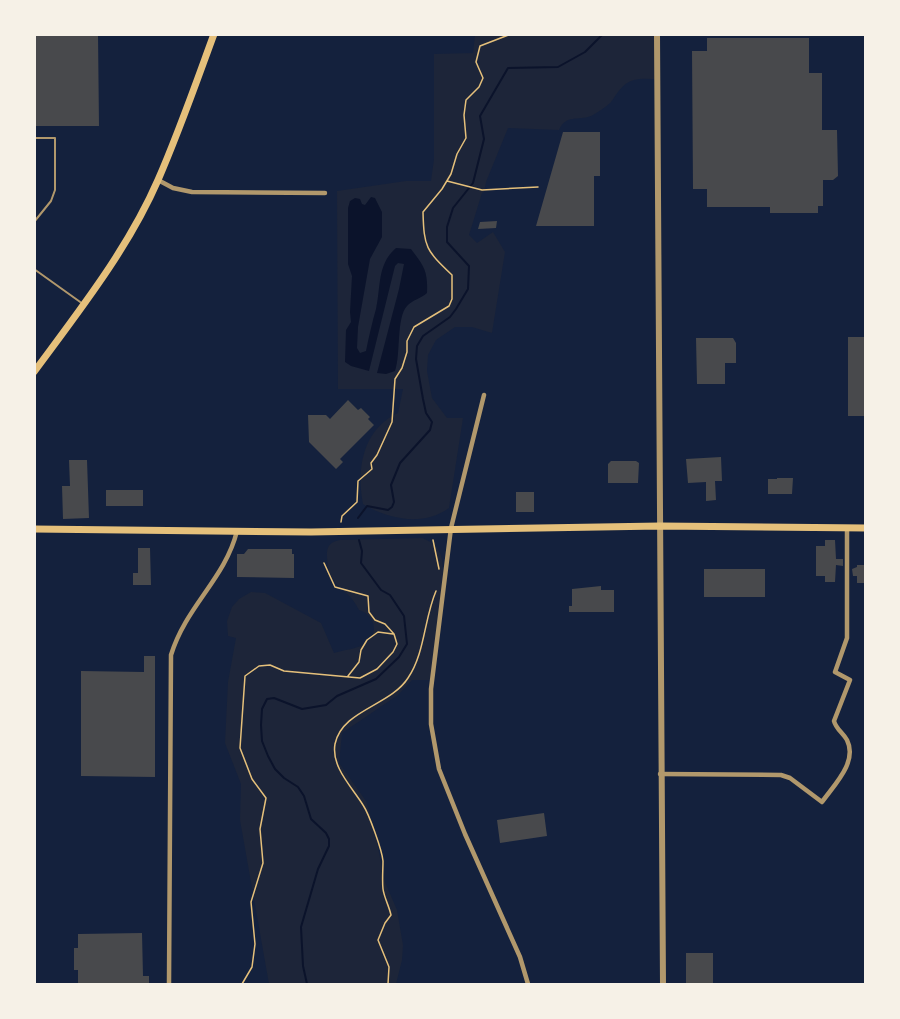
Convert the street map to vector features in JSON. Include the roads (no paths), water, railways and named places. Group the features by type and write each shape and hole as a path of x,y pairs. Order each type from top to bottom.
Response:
{"main road":[{"path":"34,372 125,242 158,180 214,34"},
{"path":"34,529 237,531 660,526 866,528"}],"street":[{"path":"657,34 663,984"},
{"path":"158,180 172,188 192,192 325,193"},
{"path":"484,395 451,528 430,701 433,745 451,801 519,957 528,984"},
{"path":"660,774 776,774 790,778 822,802 849,763 850,749 846,738 835,726 834,720 850,680 835,672 847,638 847,528"},
{"path":"169,984 171,655 184,622 229,557 237,531"}],"lane":[{"path":"34,138 56,138 55,190 51,201 34,222"},
{"path":"34,269 83,304"}],"waterway":[{"path":"358,518 367,506 388,510 392,507 394,502 391,485 400,463 430,430 432,422 426,413 423,399 416,359 417,346 423,336 450,317 468,289 469,266 447,242 447,227 453,208 473,183 484,139 480,116 508,68 558,67 585,52 603,34"},
{"path":"307,984 303,966 301,927 318,869 329,846 329,839 311,819 304,796 298,787 275,769 268,756 262,741 262,709 267,699 274,698 302,709 326,705 337,696 376,679 399,657 407,644 404,616 390,595 381,590 361,563 362,551 359,540"}]}
